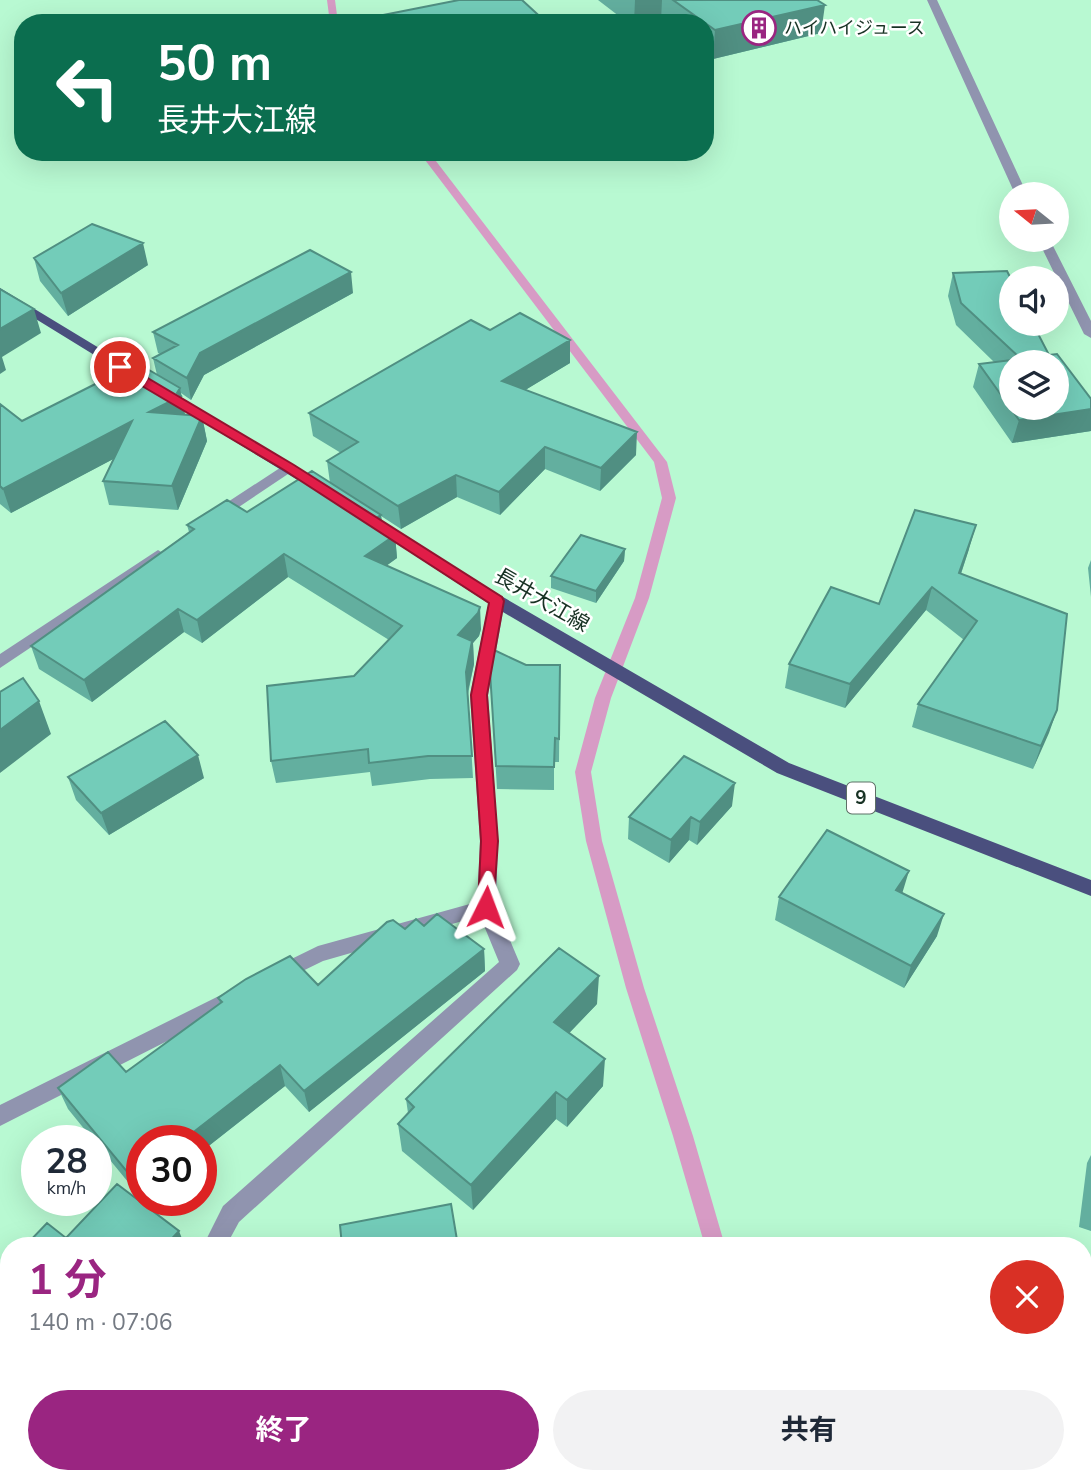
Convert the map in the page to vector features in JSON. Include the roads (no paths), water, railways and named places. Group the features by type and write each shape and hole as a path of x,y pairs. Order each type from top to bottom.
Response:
{"main road":[{"path":"0,292 335,497"},
{"name":"長井大江線","path":"358,512 497,601 783,768 1091,888"}],"street":[{"path":"932,0 1015,182"},
{"path":"1050,252 1091,334"},
{"path":"208,522 289,467"},
{"path":"0,662 173,545"},
{"path":"219,1237 231,1214 510,964 486,907 489,841 479,695 497,601"},
{"path":"0,1116 318,954 486,907"}],"waterway":[{"path":"331,0 333,14"},
{"path":"431,161 660,462 669,498 642,598 603,698 583,772 594,841 635,988 712,1237"}],"place":[{"name":"ハイハイジュース","path":"759,28"}]}
